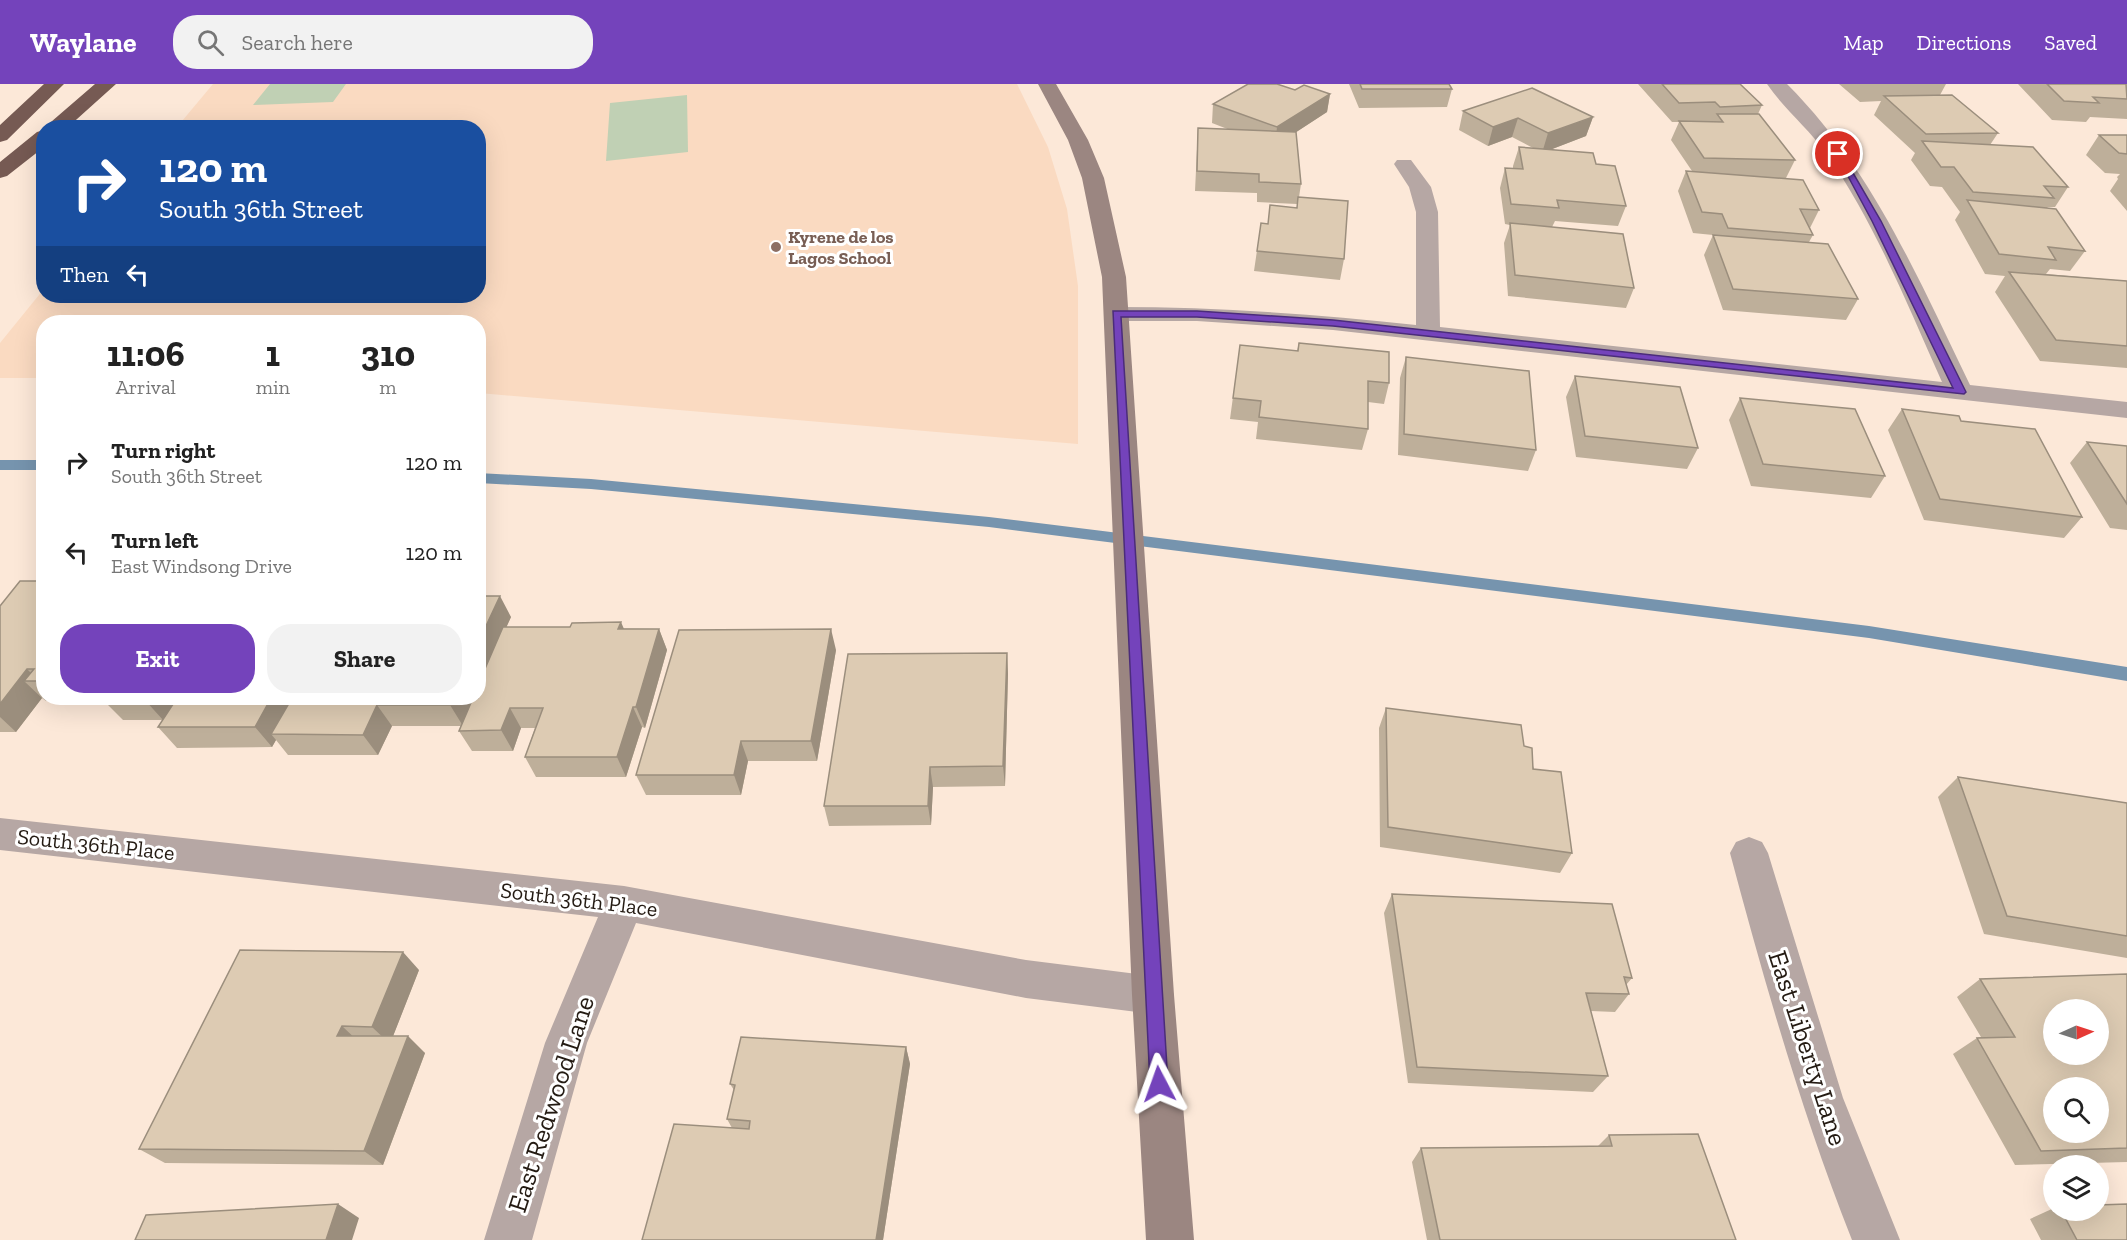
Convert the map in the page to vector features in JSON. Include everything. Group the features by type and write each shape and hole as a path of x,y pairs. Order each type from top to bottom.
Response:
{"highway":[{"path":"0,136 55,84"},
{"path":"64,120 107,84"},
{"path":"0,172 36,143"}],"street":[{"path":"1047,84 1078,140 1093,178 1114,277 1153,995 1170,1240"},
{"path":"1776,84 1817,126 1848,168 1960,392"},
{"path":"1404,164 1420,187 1427,212 1428,334"},
{"path":"1116,314 1197,314 1276,319 2127,410"},
{"name":"South 36th Place","path":"0,834 624,903 1026,979 1153,995"},
{"name":"East Liberty Lane","path":"1749,853 1790,999 1855,1191 1876,1240"},
{"name":"East Redwood Lane","path":"508,1240 566,1043 624,903"}],"shaded area":[{"name":"Kyrene de los Lagos School","path":"213,84 1017,84 1048,147 1067,209 1078,286 1078,444 486,394 486,315 36,315 36,378 0,378 0,343 36,299 36,303 486,303 486,120 183,120"}],"green space":[{"path":"270,84 346,84 333,102 253,105"},
{"path":"687,95 688,152 606,161 610,103"}],"building":[{"path":"1248,84 1277,84 1295,90 1304,85 1330,94 1277,127 1213,104"},
{"path":"1360,84 1449,84 1452,89 1362,89"},
{"path":"1662,84 1740,84 1762,105 1720,107 1715,102 1679,103"},
{"path":"2047,84 2126,84 2127,99 2093,97 2099,103 2064,101"},
{"path":"1532,88 1593,117 1548,133 1518,118 1493,127 1463,111"},
{"path":"1952,95 1998,133 1926,134 1884,96"},
{"path":"1717,114 1759,114 1795,160 1704,158 1679,121 1723,122"},
{"path":"1198,128 1296,132 1301,184 1259,182 1259,174 1197,171"},
{"path":"2099,135 2127,135 2127,154 2119,153"},
{"path":"1922,141 2033,147 2068,187 2044,186 2054,198 1973,192 1954,167 1941,167"},
{"path":"1519,147 1593,153 1596,164 1615,166 1626,206 1557,200 1559,208 1511,204 1505,168 1523,169"},
{"path":"1686,171 1803,180 1819,210 1800,209 1813,235 1728,228 1722,214 1702,212"},
{"path":"1298,197 1348,201 1344,259 1257,251 1261,223 1268,224 1270,205 1297,208"},
{"path":"1967,200 2056,209 2085,251 2048,247 2056,260 1999,254"},
{"path":"1510,223 1623,234 1634,288 1515,275"},
{"path":"1713,235 1828,244 1858,299 1733,289"},
{"path":"2009,272 2127,281 2127,346 2056,340"},
{"path":"1299,343 1389,352 1389,383 1368,381 1368,429 1259,417 1261,401 1233,398 1240,345 1298,351"},
{"path":"1406,357 1529,371 1536,450 1404,434"},
{"path":"1575,376 1680,387 1698,448 1585,436"},
{"path":"1740,398 1855,409 1885,476 1763,464"},
{"path":"1902,409 1959,416 1961,421 2035,429 2082,517 1940,499"},
{"path":"2087,442 2127,446 2127,504"},
{"path":"20,581 36,581 36,681 24,681 34,669 27,669 0,704 0,606"},
{"path":"486,596 500,596 486,626"},
{"path":"621,622 618,629 659,629 636,707 633,707 617,757 525,757 543,708 510,708 501,730 459,731 470,705 486,705 486,666 503,627 570,627 572,623"},
{"path":"831,629 811,741 741,741 734,775 636,775 679,630"},
{"path":"1007,653 1003,766 930,767 928,806 824,806 848,654"},
{"path":"172,705 267,705 255,727 158,727"},
{"path":"288,705 377,705 363,735 271,734"},
{"path":"1386,708 1521,725 1524,746 1532,748 1533,769 1561,772 1572,853 1388,827"},
{"path":"1958,777 2127,803 2127,936 2007,916"},
{"path":"1392,894 1612,904 1632,978 1624,977 1629,994 1586,993 1608,1076 1417,1067"},
{"path":"240,950 403,952 372,1027 342,1026 337,1036 408,1036 364,1151 139,1149"},
{"path":"2127,974 2127,1148 2041,1151 1977,1038 2015,1037 1980,979"},
{"path":"741,1037 906,1047 876,1240 642,1240 674,1124 749,1129 750,1121 727,1119 735,1085 730,1084"},
{"path":"1698,1134 1736,1240 1440,1240 1421,1148 1612,1146 1609,1135"},
{"path":"338,1204 326,1240 135,1240 146,1215"},
{"path":"2127,1204 2127,1240 2077,1240 2067,1221 2109,1221 2109,1205"}],"waterway":[{"path":"0,465 36,465"},
{"path":"486,478 591,484 989,522 1869,632 2127,674"}],"place":[{"name":"Kyrene de los Lagos School","path":"776,247"}],"route":[{"path":"1159,1084 1116,314 1197,314 1333,323 1477,341 1960,392 1877,221 1838,154"}]}
